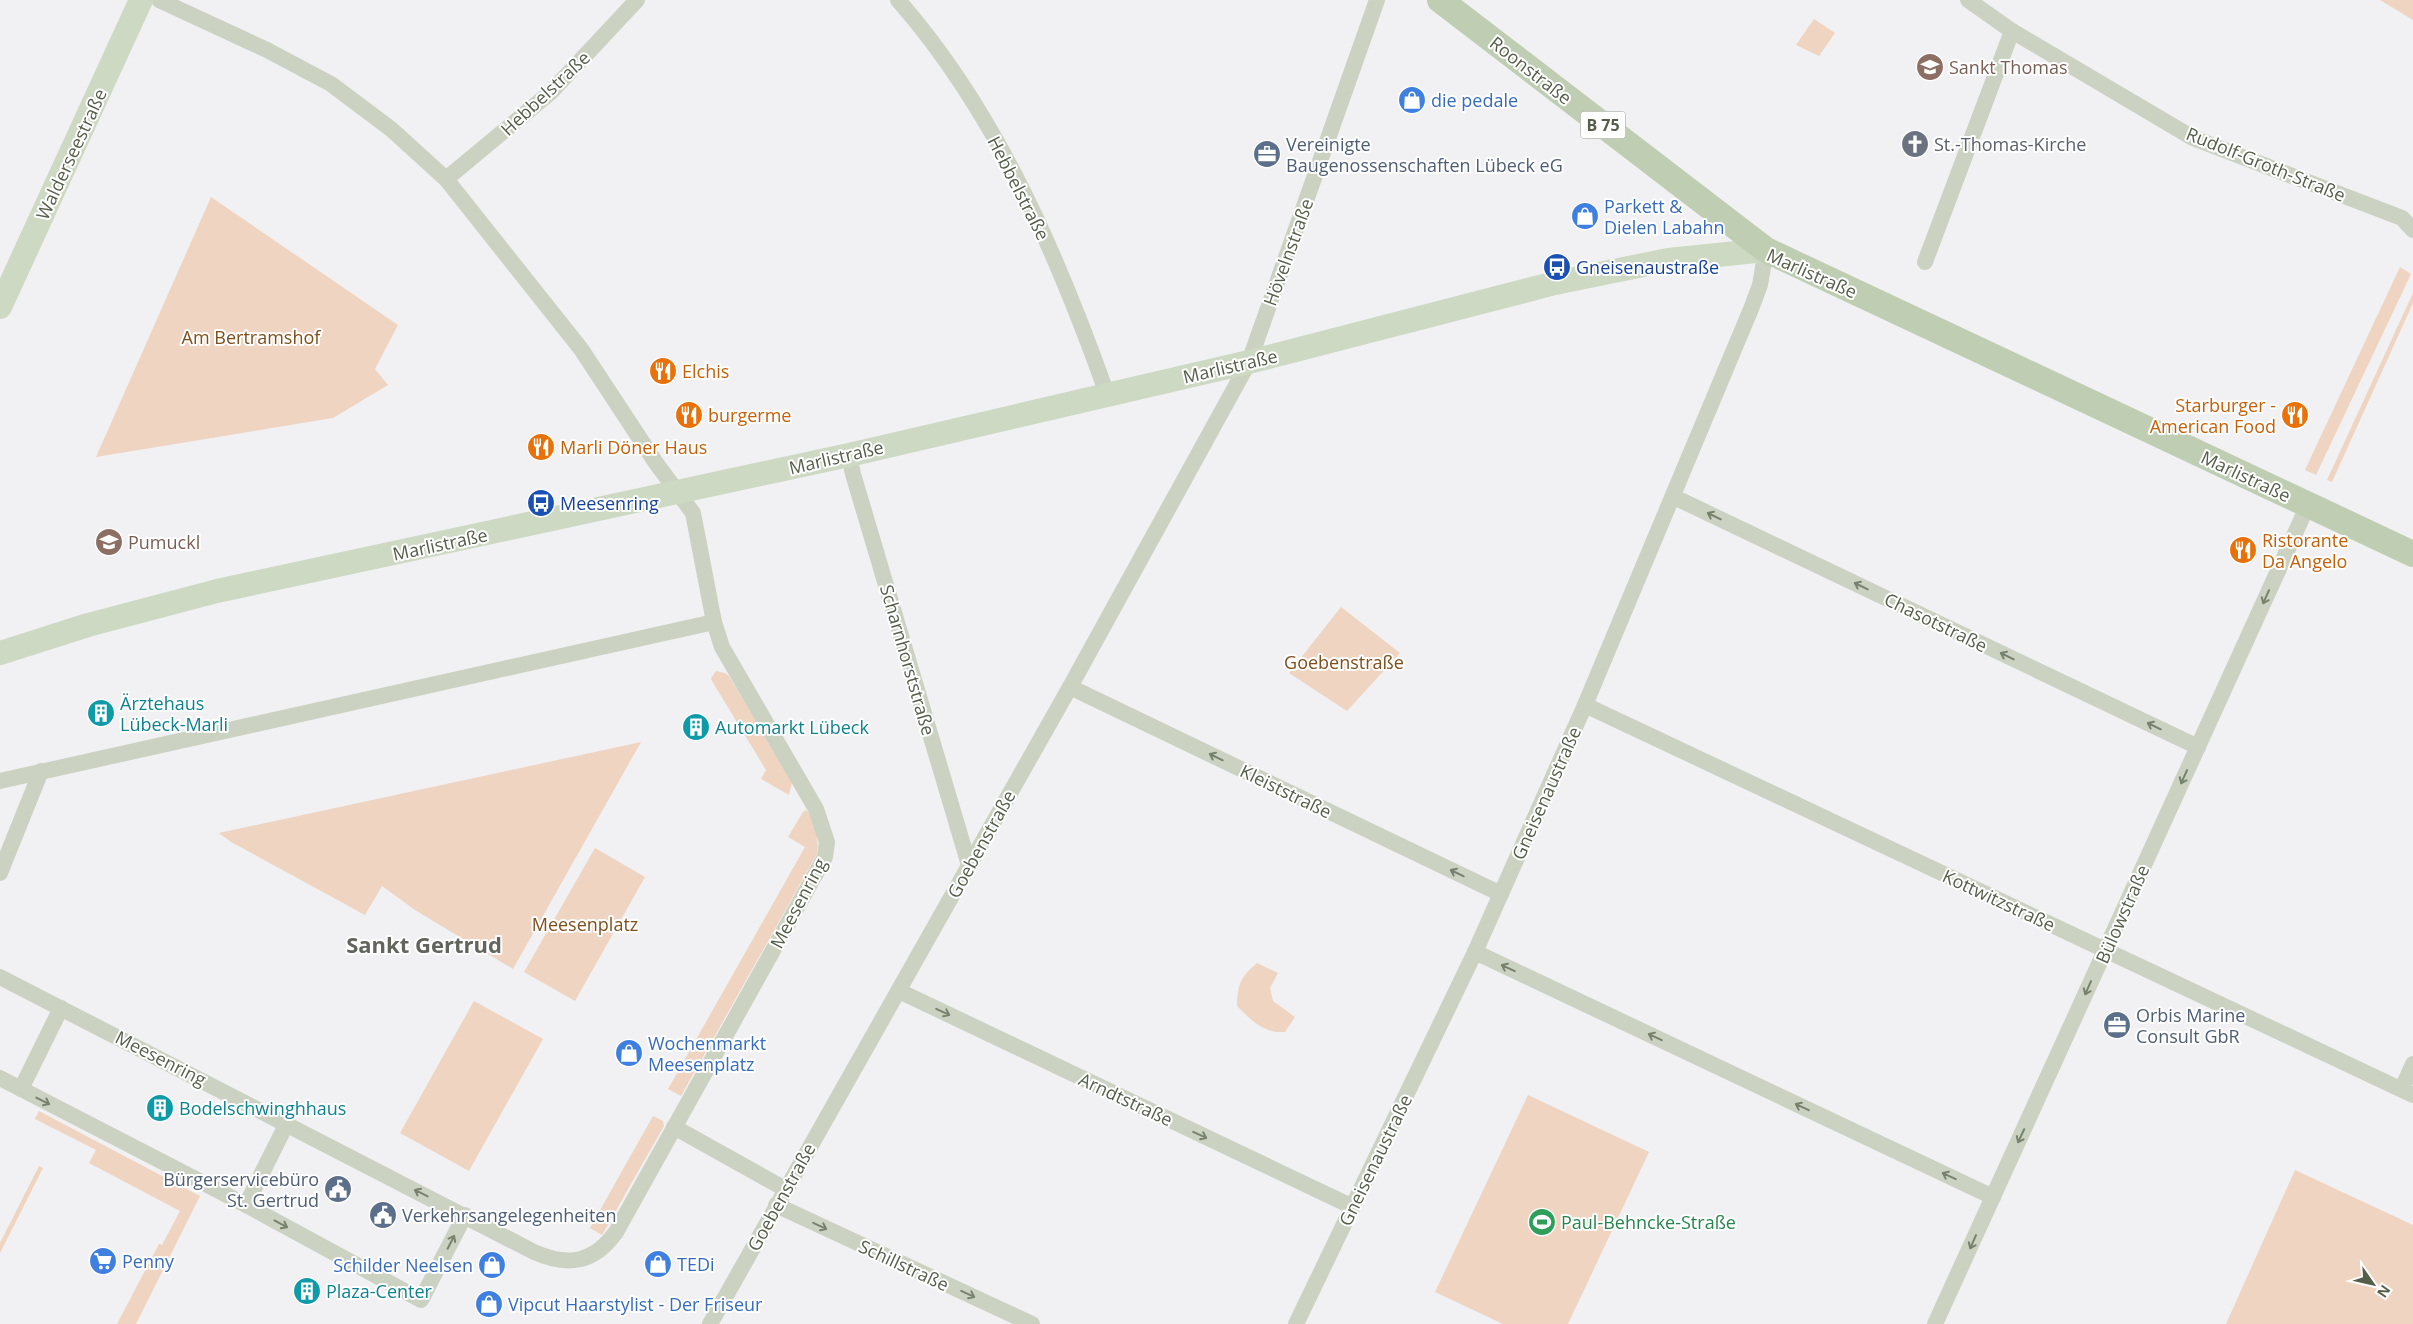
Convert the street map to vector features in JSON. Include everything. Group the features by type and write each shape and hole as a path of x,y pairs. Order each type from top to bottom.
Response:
{"main road":[{"name":"Walderseestraße","path":"0,307 141,0"},
{"name":"Roonstraße","path":"1440,0 1766,250"},
{"name":"Marlistraße","path":"0,653 88,625 217,591 849,455 1249,362 1555,283 1668,260 1766,250 2413,554"}],"street":[{"path":"159,0 267,50 332,84 391,129 446,179 581,349 656,463 678,492"},
{"name":"Hebbelstraße","path":"446,179 551,92 637,0"},
{"name":"Hebbelstraße","path":"898,0 932,40 957,77 982,115 1016,176 1060,266 1107,394"},
{"name":"Hövelnstraße","path":"1249,362 1377,0"},
{"name":"Rudolf-Groth-Straße","path":"1968,0 2012,31 2193,138 2402,218 2413,230"},
{"path":"1925,262 2012,31"},
{"name":"Gneisenaustraße","path":"1296,1324 1476,952 1585,705 1674,497 1760,286 1766,250"},
{"name":"Goebenstraße","path":"710,1324 1070,687 1249,362"},
{"name":"Scharnhorststraße","path":"849,455 969,865"},
{"name":"Meesenring","path":"0,978 551,1258 568,1262 587,1257 601,1249 611,1239 674,1127 825,857 826,849 825,834 816,809 722,647 714,622 693,513 678,492"},
{"name":"Chasotstraße","path":"1674,497 2198,748"},
{"name":"Bülowstraße","path":"1936,1324 2308,505"},
{"path":"0,781 714,622"},
{"name":"Kleiststraße","path":"1070,687 1501,894"},
{"name":"Kottwitzstraße","path":"1585,705 2407,1092"},
{"path":"0,873 41,771"},
{"path":"1476,952 1993,1197"},
{"name":"Arndtstraße","path":"899,991 1353,1207"},
{"path":"21,1089 61,1008"},
{"path":"2407,1092 2413,1064"},
{"path":"0,1078 246,1205 421,1300 465,1215"},
{"path":"246,1205 287,1123"},
{"path":"674,1127 785,1189"},
{"name":"Schillstraße","path":"776,1205 1032,1324"}],"green space":[{"path":"2380,0 2413,0 2413,20"},
{"path":"1814,19 1835,33 1819,56 1796,45"},
{"name":"Am Bertramshof","path":"211,197 398,325 375,369 388,385 333,418 96,457"},
{"path":"2400,267 2411,274 2316,475 2305,470"},
{"path":"2413,293 2413,303 2332,482 2327,480"},
{"name":"Goebenstraße","path":"1341,607 1400,653 1347,711 1289,673"},
{"path":"716,671 729,676 789,775 792,783 789,795 761,779 766,770 712,681 711,678"},
{"path":"641,742 513,969 415,910 382,886 365,915 231,842 219,833"},
{"path":"806,810 812,818 816,830 817,854 681,1096 668,1089 805,847 788,837"},
{"name":"Meesenplatz","path":"595,848 645,877 575,1001 524,972"},
{"path":"1257,963 1278,973 1270,988 1273,1001 1295,1017 1285,1032 1277,1032 1258,1025 1237,1006 1241,981"},
{"path":"474,1001 543,1039 469,1171 400,1133"},
{"name":"Paul-Behncke-Straße","path":"1528,1095 1649,1152 1568,1324 1503,1324 1435,1292"},
{"path":"39,1111 200,1196 136,1324 117,1324 159,1244 162,1245 180,1211 89,1163 96,1150 35,1119"},
{"path":"653,1116 663,1121 664,1126 602,1235 590,1228"},
{"path":"39,1166 43,1168 0,1253 0,1243"},
{"path":"2295,1170 2413,1225 2413,1324 2226,1324"}],"place":[{"name":"Sankt Thomas","path":"1930,67"},
{"name":"die pedale","path":"1412,100"},
{"name":"St.-Thomas-Kirche","path":"1915,144"},
{"name":"Vereinigte Baugenossenschaften Lübeck eG","path":"1267,154"},
{"name":"Parkett & Dielen Labahn","path":"1585,216"},
{"name":"Gneisenaustraße","path":"1557,267"},
{"name":"Elchis","path":"663,371"},
{"name":"burgerme","path":"689,415"},
{"name":"Starburger - American Food","path":"2295,415"},
{"name":"Marli Döner Haus","path":"541,447"},
{"name":"Meesenring","path":"541,503"},
{"name":"Pumuckl","path":"109,542"},
{"name":"Ristorante Da Angelo","path":"2243,550"},
{"name":"Ärztehaus Lübeck-Marli","path":"101,713"},
{"name":"Automarkt Lübeck","path":"696,727"},
{"name":"Orbis Marine Consult GbR","path":"2117,1025"},
{"name":"Wochenmarkt Meesenplatz","path":"629,1053"},
{"name":"Bodelschwinghhaus","path":"160,1108"},
{"name":"Bürgerservicebüro St. Gertrud","path":"338,1189"},
{"name":"Verkehrsangelegenheiten","path":"383,1215"},
{"name":"Paul-Behncke-Straße","path":"1542,1222"},
{"name":"Penny","path":"103,1261"},
{"name":"TEDi","path":"658,1264"},
{"name":"Schilder Neelsen","path":"492,1265"},
{"name":"Plaza-Center","path":"307,1291"},
{"name":"Vipcut Haarstylist - Der Friseur","path":"489,1304"}],"district":[{"name":"Sankt Gertrud","path":"424,944"}]}
